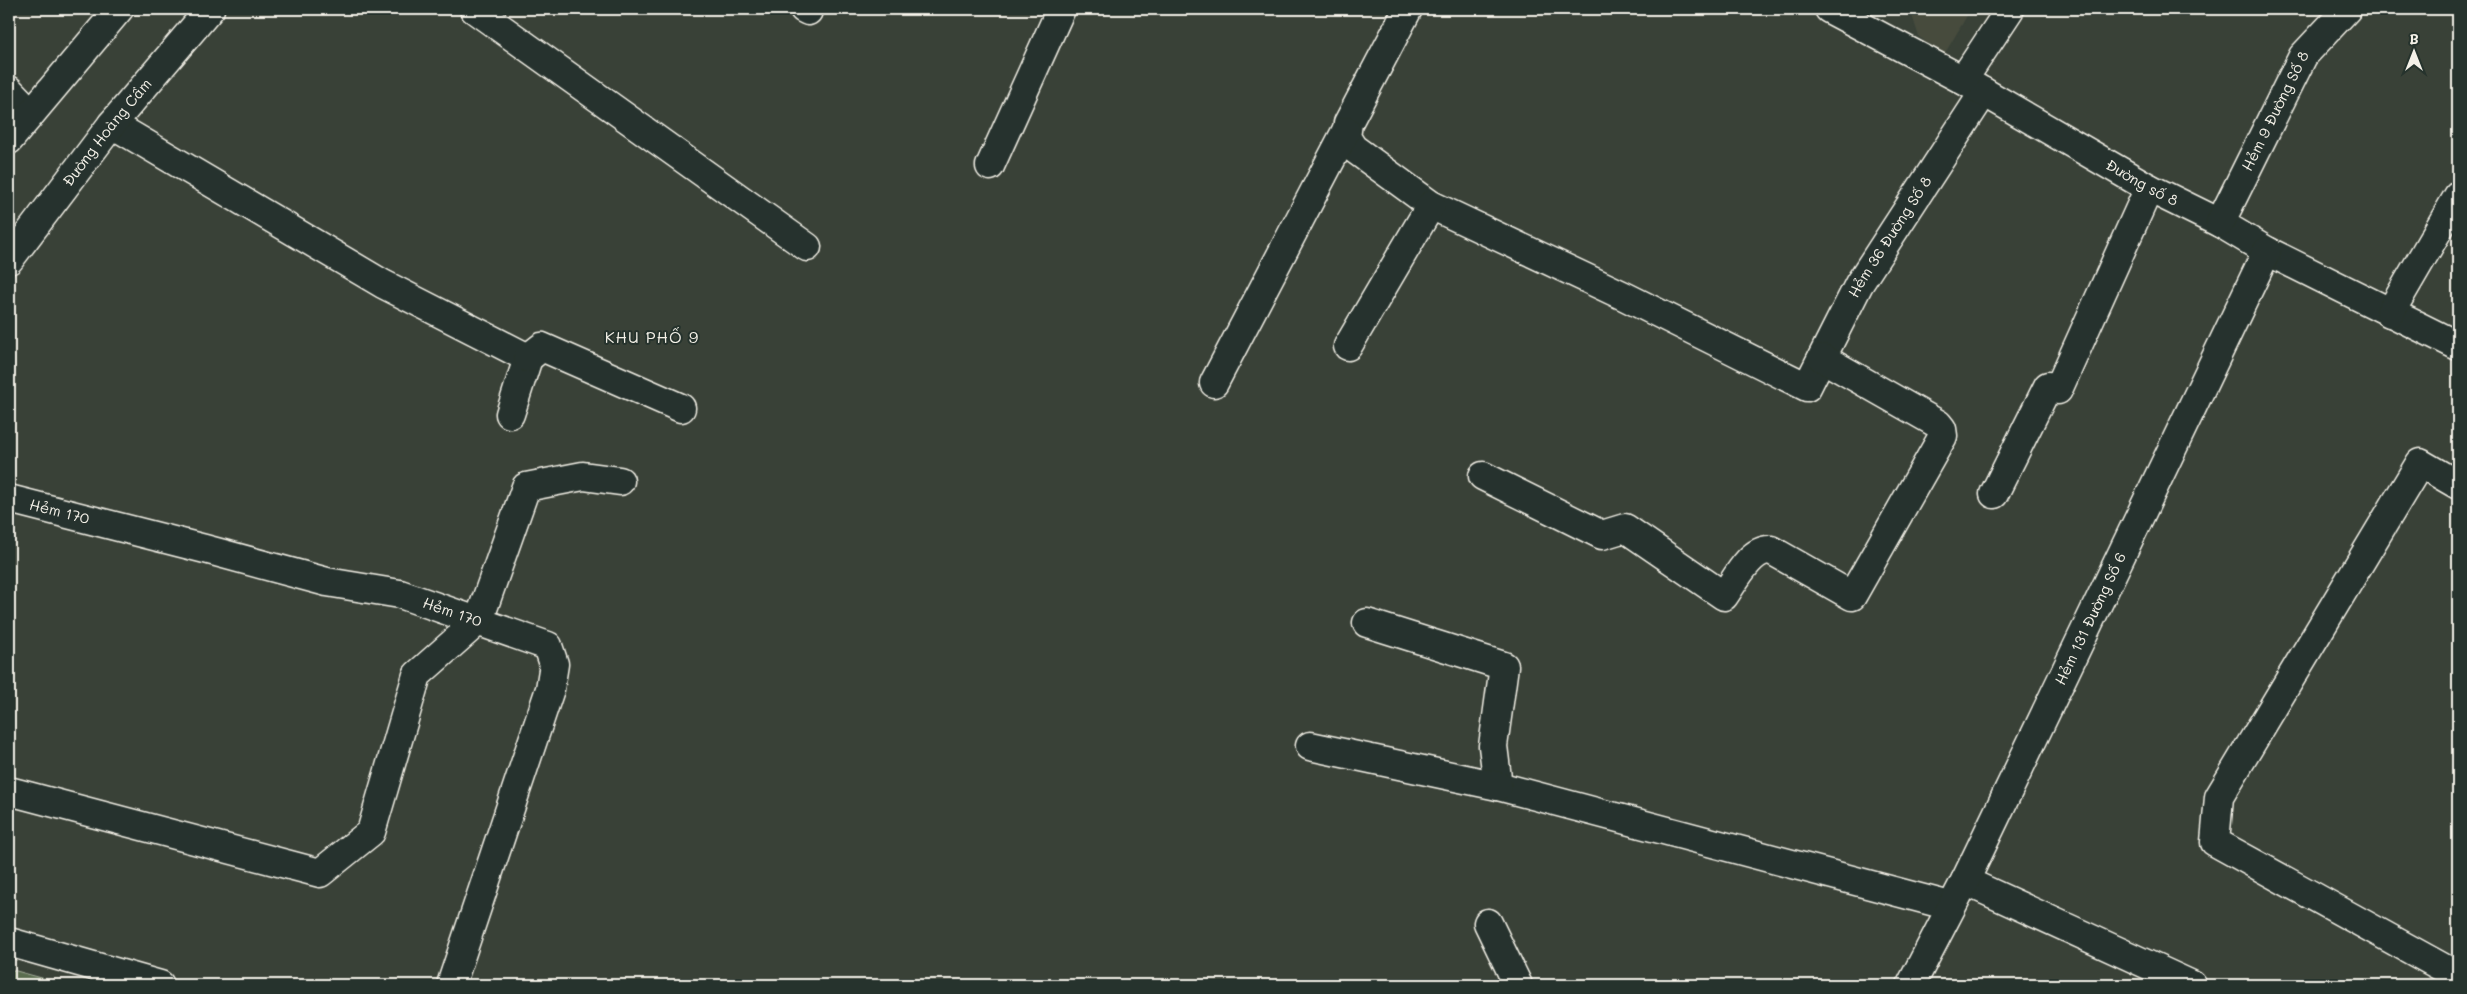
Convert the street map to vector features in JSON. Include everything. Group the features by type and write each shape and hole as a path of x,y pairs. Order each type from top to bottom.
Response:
{"street":[{"path":"9,140 119,9"},
{"name":"Đường Hoàng Cầm","path":"9,260 112,124 210,9"},
{"path":"474,9 807,247"},
{"path":"990,166 1061,9"},
{"path":"1214,383 1346,134 1348,123 1408,9"},
{"name":"Đường số 8","path":"1829,9 1974,86 2149,188 2220,224 2267,251 2458,346"},
{"name":"Hẻm 36 Đường Số 8","path":"1432,205 1624,296 1807,387 1859,284 1974,86 2010,9"},
{"name":"Hẻm 9 Đường Số 8","path":"2220,224 2303,56 2347,9"},
{"path":"9,90 31,112"},
{"path":"112,124 383,284 528,358"},
{"path":"1346,134 1353,148 1432,205 1348,346"},
{"path":"1994,494 2048,386 2058,390 2149,188"},
{"path":"2390,313 2458,196"},
{"name":"Hẻm 131 Đường Số 6","path":"1911,985 1950,906 1965,881 2267,251"},
{"path":"510,414 528,358 542,348 681,408"},
{"path":"1483,476 1602,535 1625,528 1724,596 1754,554 1764,549 1771,550 1852,596 1943,436 1938,424 1822,358"},
{"path":"2458,485 2420,463 2219,797 2215,842 2458,976"},
{"path":"9,791 320,873 371,832 417,676 479,620 526,487 583,476 620,481"},
{"name":"Hẻm 170","path":"9,499 327,582 400,594 479,620 548,646 554,664 550,689 451,985"},
{"path":"1368,623 1504,666 1494,746 1498,786"},
{"path":"1310,746 1498,786 1950,906"},
{"path":"1965,881 2192,985"},
{"path":"1488,923 1518,985"},
{"path":"9,942 160,985"}],"shaded area":[{"path":"1910,9 1971,9 1944,55 1919,37"}],"green space":[{"path":"9,969 67,985 9,985"}],"district":[{"name":"KHU PHỐ 9","path":"652,337"}]}
